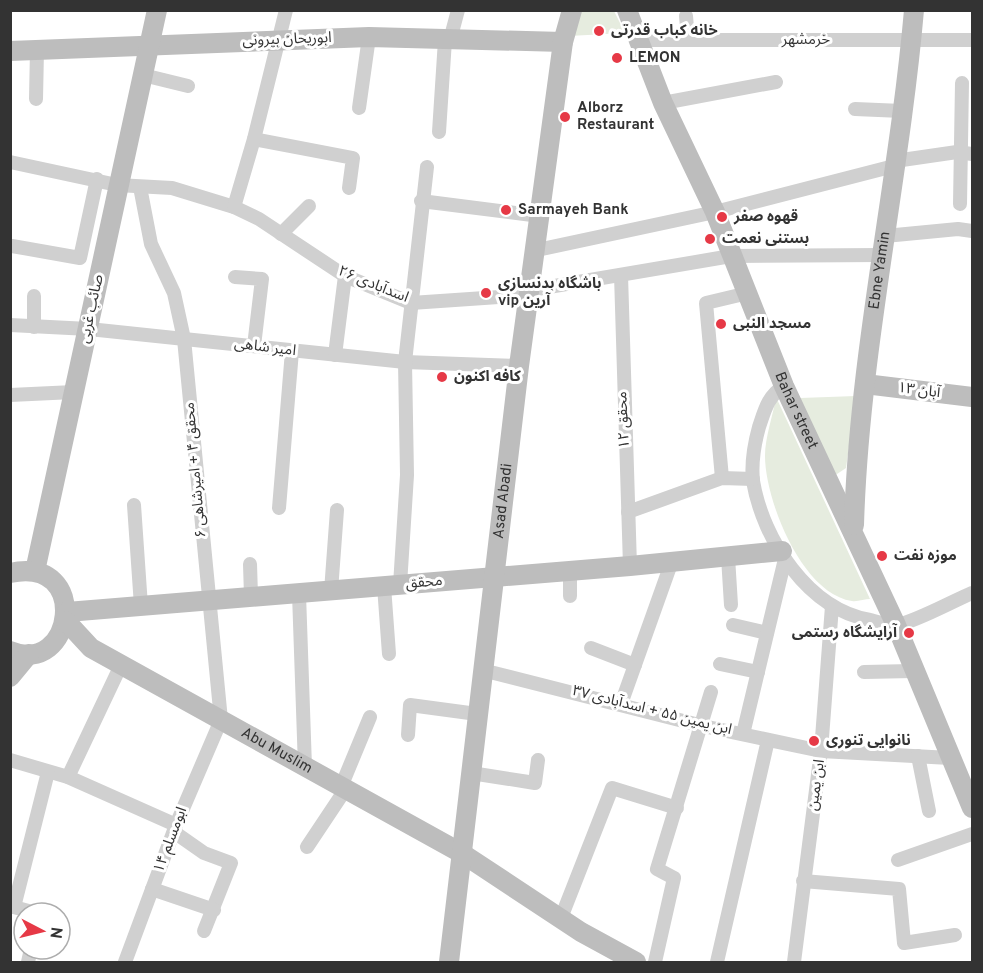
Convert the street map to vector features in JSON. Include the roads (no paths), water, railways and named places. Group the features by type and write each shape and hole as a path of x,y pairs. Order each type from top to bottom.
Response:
{"main road":[{"name":"صائب غربی","path":"35,571 89,328 117,185 157,10"},
{"name":"Asad Abadi","path":"559,10 557,23 563,42"},
{"name":"Asad Abadi","path":"449,963 519,366 537,250 563,42 572,10"},
{"name":"Bahar street","path":"627,10 663,103 715,212 784,386 854,531 896,625 950,758 971,802"},
{"name":"Ebne Yamin","path":"854,531 855,468 914,10"},
{"name":"ابوریحان بیرونی","path":"10,51 369,37 563,42"},
{"name":"۱۳ آبان","path":"865,384 972,397"},
{"path":"834,489 855,468"},
{"name":"محقق","path":"66,616 141,606 251,596 299,594 672,561 783,555"},
{"path":"10,573 35,571 54,582 61,591 66,616 55,642 43,650 20,653 10,677"},
{"name":"Abu Muslim","path":"66,616 91,648"},
{"name":"Abu Muslim","path":"55,642 91,648 222,720 463,854 561,918 636,963"},
{"path":"466,822 477,848 497,876"},
{"path":"434,838 452,870 458,887"}],"street":[{"path":"234,207 254,139 286,10"},
{"path":"439,132 447,40 458,10"},
{"path":"686,16 688,39"},
{"path":"360,108 369,37"},
{"name":"خرمشهر","path":"639,40 972,40"},
{"path":"36,99 37,50"},
{"path":"143,75 188,86"},
{"path":"663,103 776,82"},
{"path":"960,204 966,153 962,83"},
{"path":"855,109 902,111"},
{"path":"254,139 353,158 349,188"},
{"path":"537,250 715,212 895,164 966,153"},
{"name":"اسدآبادی ۲۶","path":"10,162 117,185 172,188 234,207 259,219 345,276 411,303 531,292 731,256 883,246 958,229 972,231"},
{"path":"389,654 392,585 408,475 405,362 421,201 427,167"},
{"path":"12,246 80,258 97,179"},
{"name":"محقق ۴ + امیرشاهی ۶","path":"140,187 151,244 174,293 184,339 208,601 222,720"},
{"path":"421,201 540,216"},
{"path":"280,234 309,206"},
{"name":"محقق ۱۲","path":"621,274 630,566"},
{"path":"335,355 345,276"},
{"path":"235,277 262,279 254,346"},
{"path":"722,478 706,303 748,293"},
{"path":"34,296 34,327"},
{"name":"امیر شاهی","path":"10,325 89,328 405,362 519,366"},
{"path":"279,508 292,351"},
{"path":"784,386 774,392 767,402 753,449 753,479 767,525 783,555 804,584 832,606 858,618 896,625 972,593"},
{"path":"10,395 74,392"},
{"path":"628,512 722,478 753,479"},
{"path":"134,505 141,606"},
{"path":"332,591 337,510"},
{"path":"743,734 783,555"},
{"path":"728,557 731,605"},
{"path":"621,704 672,561"},
{"path":"250,564 251,596"},
{"path":"570,571 570,596"},
{"path":"299,594 305,767"},
{"name":"ابن یمین","path":"794,963 821,752 832,606"},
{"path":"734,625 767,633"},
{"path":"591,648 635,665"},
{"path":"720,664 758,672"},
{"path":"68,777 120,665"},
{"name":"ابن یمین ۵۵ + اسدآبادی ۳۷","path":"482,670 703,726 821,752 950,758"},
{"path":"864,672 913,671"},
{"path":"655,963 674,878 657,869 703,726 711,692"},
{"path":"408,735 410,705 477,714"},
{"path":"308,847 343,788 370,717"},
{"name":"ابومسلم ۱۴","path":"125,963 175,828 222,720"},
{"path":"717,963 768,740"},
{"path":"918,756 929,811"},
{"path":"10,760 68,777 175,828 204,853 231,863 204,931"},
{"path":"471,773 535,783 538,760"},
{"path":"13,901 48,772"},
{"path":"561,918 612,788 677,808"},
{"path":"898,860 972,834"},
{"path":"803,881 899,889 904,943 955,935"},
{"path":"152,889 214,910"}],"place":[{"name":"خانه کباب قدرتی","path":"599,31"},
{"name":"LEMON","path":"617,58"},
{"name":"Alborz Restaurant","path":"565,117"},
{"name":"Sarmayeh Bank","path":"506,210"},
{"name":"قهوه صفر","path":"722,217"},
{"name":"بستنی نعمت","path":"710,239"},
{"name":"باشگاه بدنسازی vip آرین","path":"486,293"},
{"name":"مسجد النبی","path":"721,324"},
{"name":"کافه اکنون","path":"442,377"},
{"name":"موزه نفت","path":"882,556"},
{"name":"آرایشگاه رستمی","path":"909,633"},
{"name":"نانوایی تنوری","path":"814,741"}]}
